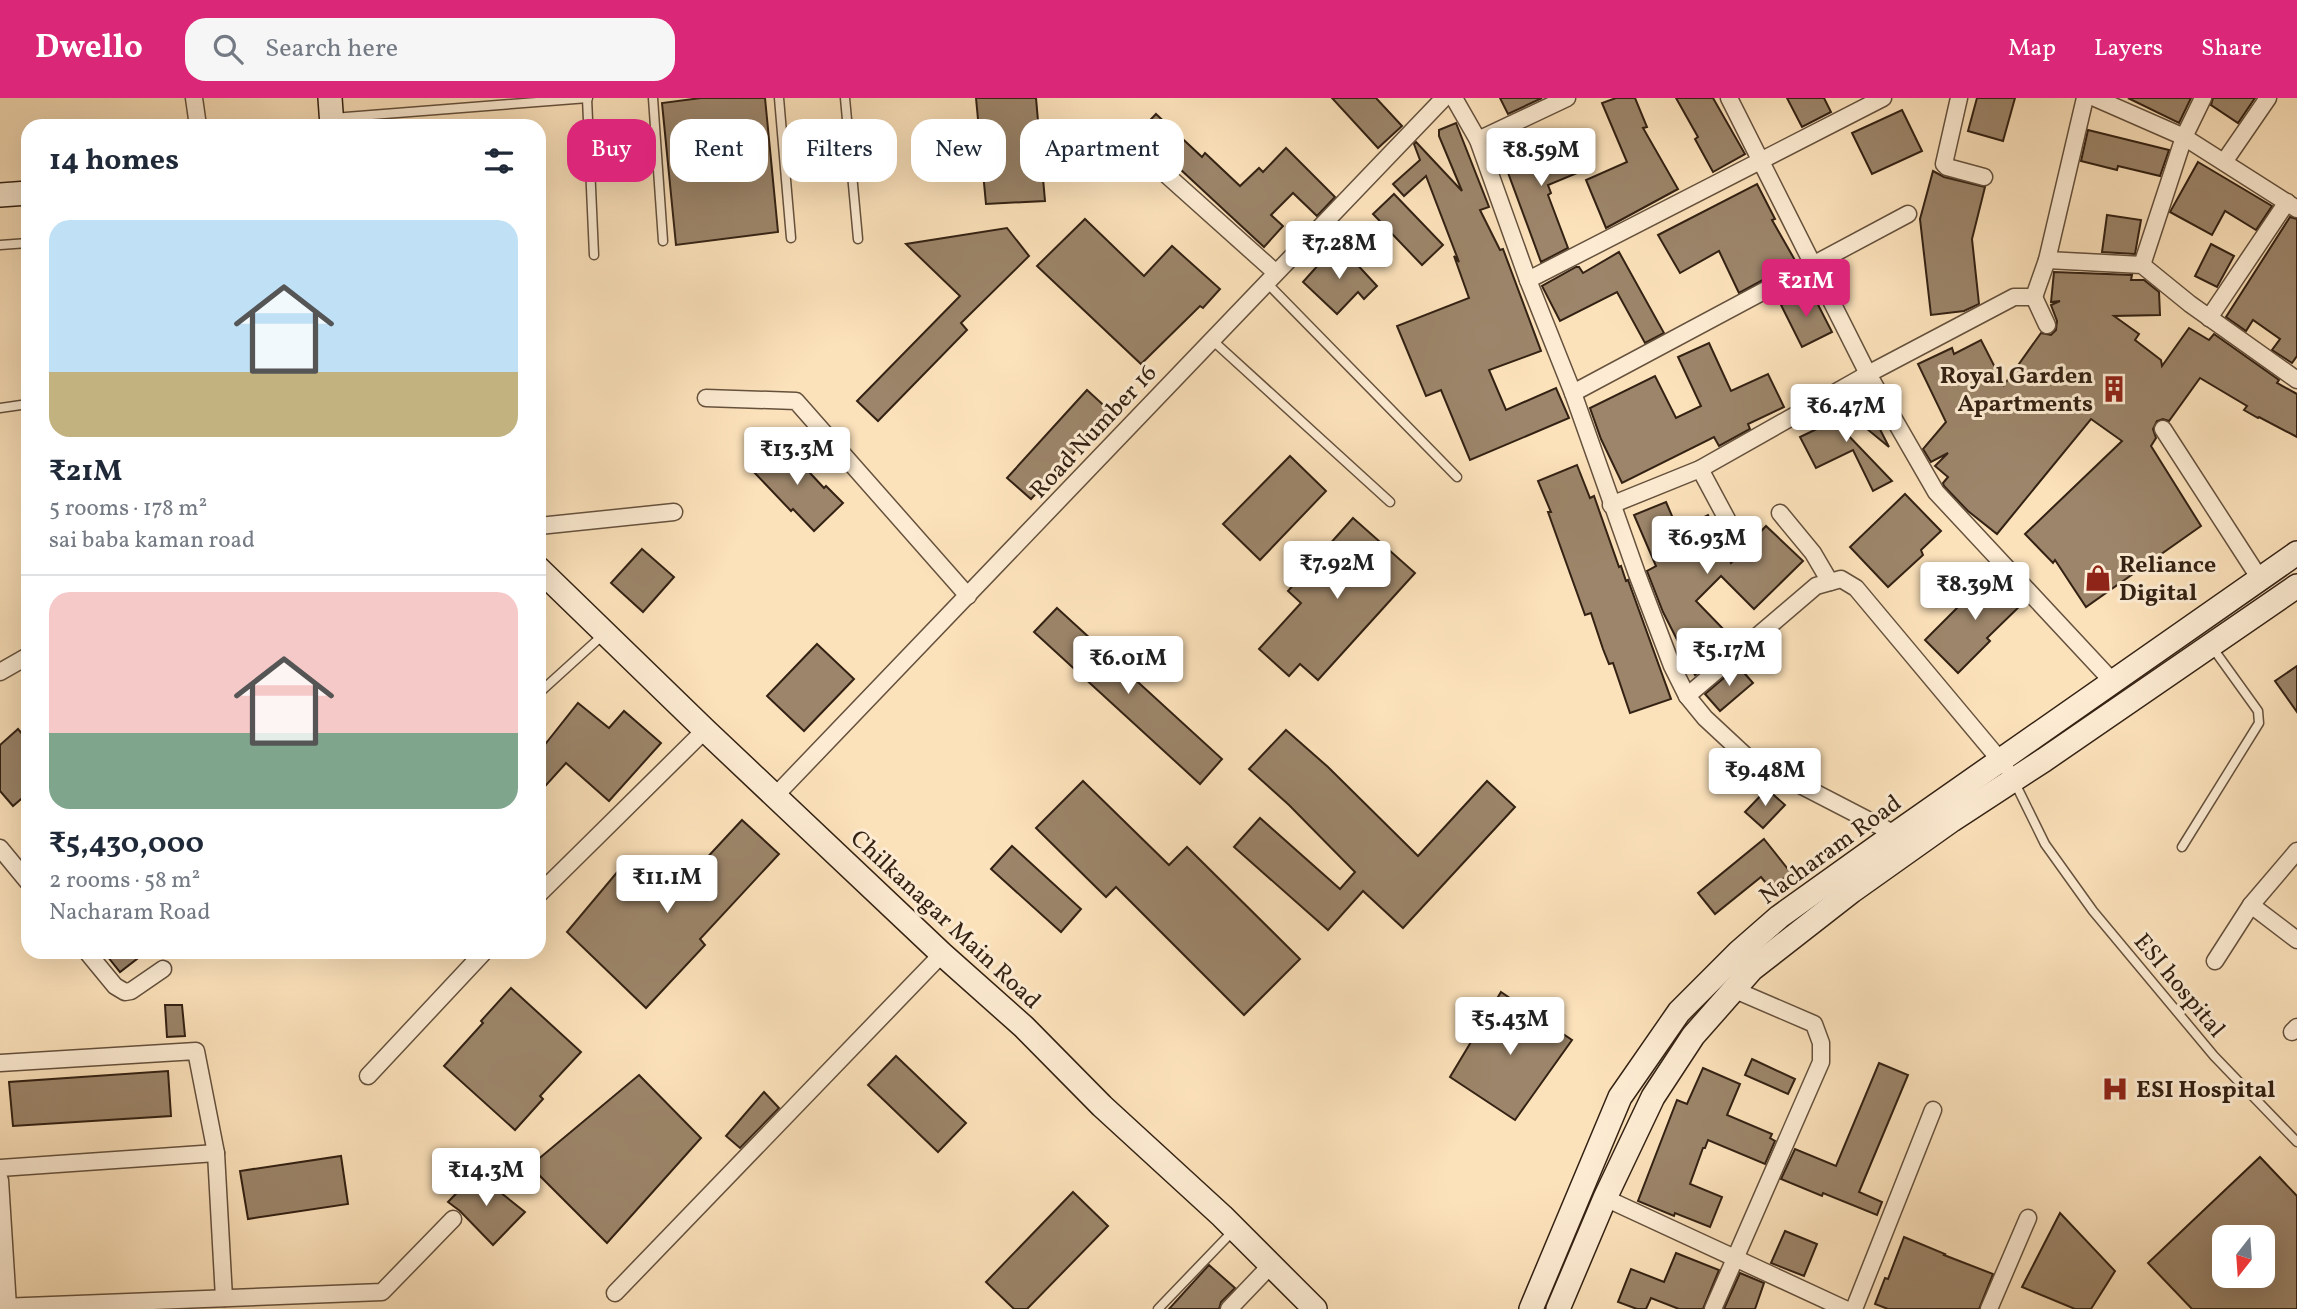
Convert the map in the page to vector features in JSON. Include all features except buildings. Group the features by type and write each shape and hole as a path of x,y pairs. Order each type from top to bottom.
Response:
{"main road":[{"path":"0,195 21,194"},
{"name":"Nacharam Road","path":"1559,1309 1605,1198 1653,1097 1693,1036 1752,969 2114,683 2297,553"},
{"name":"Chilkanagar Main Road","path":"546,576 942,954 1024,1027 1102,1106 1315,1309"},
{"name":"Nacharam Road","path":"1531,1309 1619,1097 1679,1012 1739,951 1779,917 1895,834 2007,769 2044,760 2297,586"}],"street":[{"path":"194,98 197,119"},
{"name":"Road Number 16","path":"776,795 1444,98"},
{"path":"1454,98 1478,139 1528,280 1573,393 1611,505 1672,666 1687,696 1705,718 1748,758 1895,834"},
{"path":"1478,139 1567,98"},
{"path":"1729,98 1868,374 1936,492 2114,683"},
{"path":"1528,280 1883,98"},
{"path":"1959,98 1944,164 1984,177"},
{"path":"2047,325 2034,297 2047,260 2085,98"},
{"path":"2095,98 2185,136 2292,206 2209,318"},
{"path":"2142,265 2185,136 2203,98"},
{"path":"2224,162 2268,98"},
{"path":"1173,182 1270,277"},
{"path":"1573,393 1908,214"},
{"path":"2047,260 2142,265 2209,318 2297,380"},
{"path":"1611,505 1700,469 1868,374 2014,297 2034,297"},
{"path":"706,398 796,401 968,596"},
{"path":"2163,429 2260,579"},
{"path":"1700,469 1737,538"},
{"path":"546,525 674,512"},
{"path":"1780,513 1813,553 1830,582"},
{"path":"1687,696 1816,586 1841,579 1856,587 2007,769"},
{"path":"0,672 21,660"},
{"path":"546,887 705,730"},
{"path":"0,848 21,873"},
{"path":"2215,961 2251,905 2297,851"},
{"path":"2251,905 2297,940"},
{"path":"615,1293 942,954"},
{"path":"93,959 115,986 125,992 131,991 163,969"},
{"path":"368,1076 477,959"},
{"path":"1713,1309 1821,1062 1821,1043 1814,1024 1735,989"},
{"path":"0,1063 196,1051 216,1153 224,1298"},
{"path":"1854,1309 1933,1111"},
{"path":"0,1168 216,1153"},
{"path":"0,1180 4,1307 382,1292 453,1219"},
{"path":"1605,1198 1845,1309"},
{"path":"1989,1309 2028,1218"},
{"path":"1229,1309 1270,1266"}],"lane":[{"path":"329,117 588,98 594,255"},
{"path":"653,98 663,241"},
{"path":"779,98 791,238"},
{"path":"845,98 858,239"},
{"path":"0,245 21,244"},
{"path":"1270,277 1457,477"},
{"path":"1211,339 1390,502"},
{"path":"0,408 21,405"},
{"path":"546,687 606,633"},
{"path":"2182,847 2259,723 2258,711 2210,645"},
{"name":"ESI hospital","path":"2007,769 2045,844 2093,911 2214,1056 2297,1142"},
{"path":"1158,1309 1234,1230"}],"place":[{"name":"Royal Garden Apartments","path":"2114,389"},
{"name":"Reliance Digital","path":"2098,578"},
{"name":"ESI Hospital","path":"2115,1089"}]}
